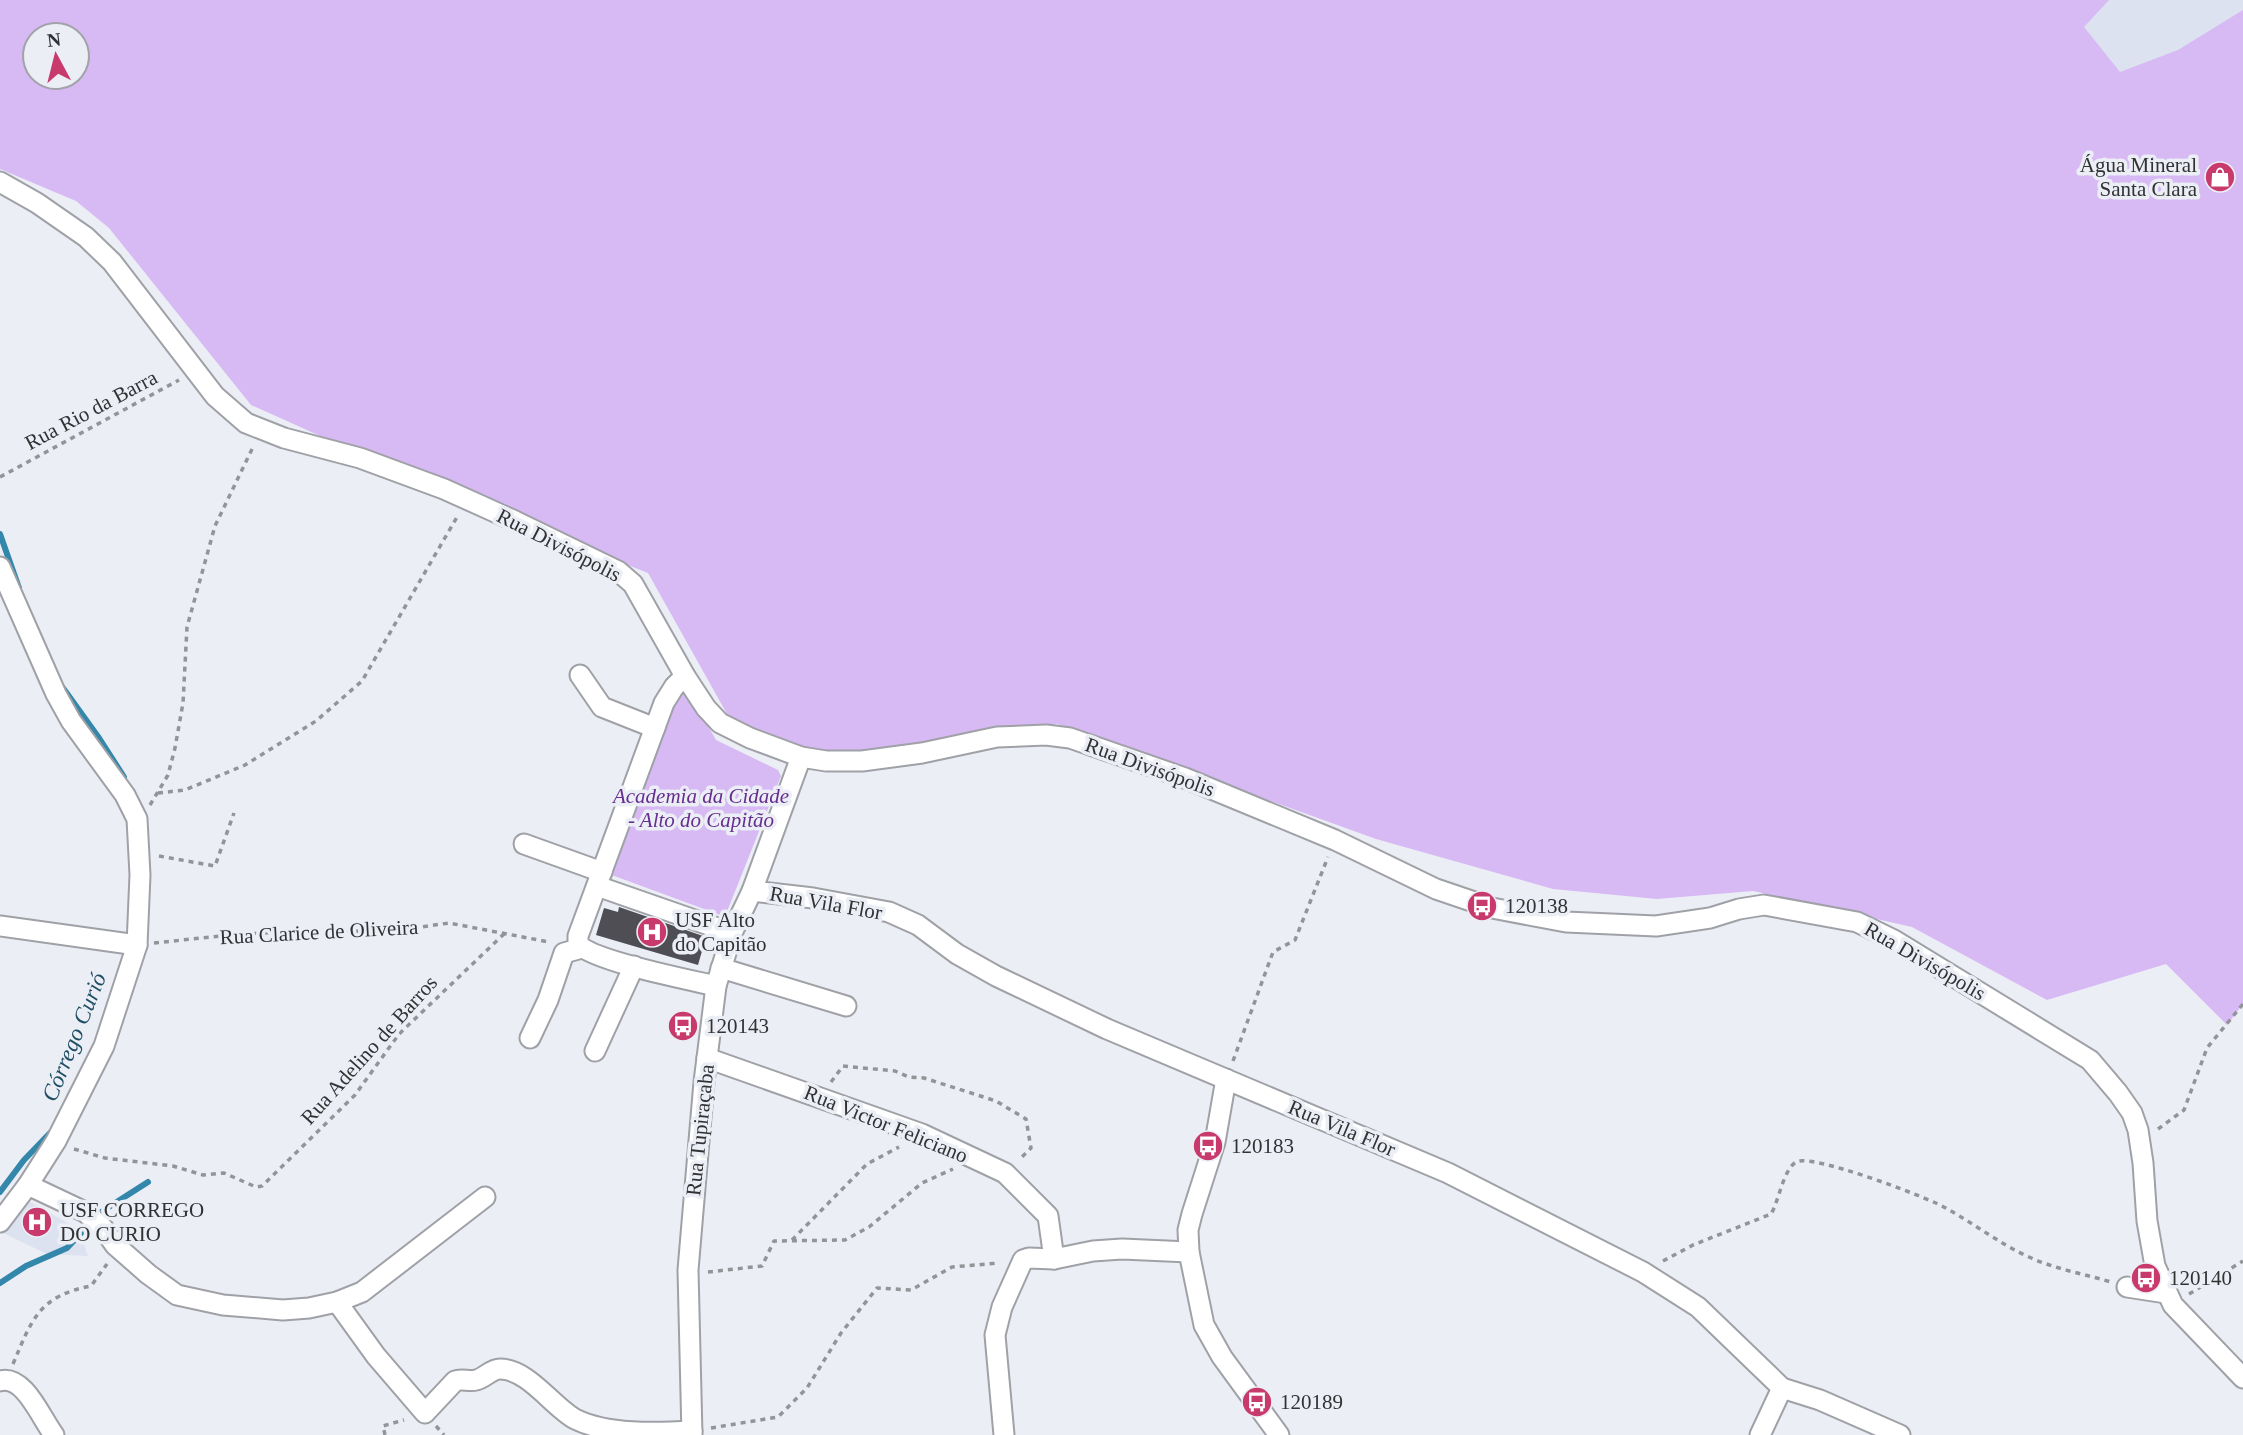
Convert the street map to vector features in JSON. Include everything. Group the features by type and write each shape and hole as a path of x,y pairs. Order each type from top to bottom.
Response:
{"street":[{"name":"Rua Divisópolis","path":"0,182 37,203 86,237 128,281 215,396 246,423 284,438 360,458 467,500 618,571 633,584 706,708 720,723 750,738 801,757 826,761 862,761 922,753 997,737 1070,737 1173,774 1335,840 1436,889 1492,908 1566,922 1656,926 1698,920 1763,905 1857,922 1894,940 2090,1060 2118,1093 2132,1113 2140,1142 2147,1220 2155,1266 2170,1299 2243,1378"},
{"path":"0,567 56,694 71,721 125,795 137,820 140,853 137,945 104,1046 56,1141 0,1222"},
{"path":"580,675 602,706 655,728"},
{"path":"530,1038 548,1000 564,953 580,942 599,879 664,703 685,676"},
{"name":"Rua Tupiraçaba","path":"692,1433 688,1274 707,1058 719,977 732,933 752,891 801,757"},
{"path":"524,844 599,879 732,933"},
{"name":"Rua Vila Flor","path":"752,891 813,898 889,912 918,925 957,954 1015,986 1107,1029 1448,1173 1643,1272 1698,1307 1782,1388 1820,1400 1900,1435"},
{"path":"0,926 137,945"},
{"path":"580,942 634,966 719,977 846,1006"},
{"path":"595,1051 634,966"},
{"name":"Rua Victor Feliciano","path":"707,1058 922,1134 1005,1173 1048,1216 1054,1259"},
{"path":"1226,1079 1215,1142 1188,1230 1189,1252 1204,1325 1222,1356 1279,1435"},
{"path":"28,1185 85,1212 103,1228 115,1245 177,1295 223,1305 283,1310 337,1302 362,1292 485,1197"},
{"path":"1004,1435 995,1335 1002,1307 1023,1260 1054,1259 1093,1251 1122,1249 1189,1252"},
{"path":"2127,1287 2170,1299"},
{"path":"337,1302 376,1356 425,1413 455,1381 477,1380 501,1369 528,1380 575,1419 594,1425 649,1433 692,1433"},
{"path":"4,1380 15,1381 26,1391 54,1435"},
{"path":"1760,1435 1782,1388"}],"path":[{"name":"Rua Rio da Barra","path":"0,477 196,371"},
{"path":"137,820 168,775 183,703 187,627 215,526 262,429"},
{"path":"158,793 185,790 245,765 316,721 362,681 467,500"},
{"path":"140,853 215,866 234,813"},
{"path":"1226,1079 1273,952 1295,940 1335,840"},
{"name":"Rua Clarice de Oliveira","path":"137,945 313,930 385,932 449,923 580,942"},
{"name":"Rua Adelino de Barros","path":"56,1141 104,1158 173,1166 203,1175 224,1173 256,1187 262,1186 355,1095 399,1034 505,933"},
{"path":"2140,1142 2184,1110 2207,1048 2243,1004"},
{"path":"819,1096 843,1066 895,1071 996,1101 1026,1119 1031,1148 1005,1173"},
{"path":"791,1241 867,1164 922,1134"},
{"path":"1643,1272 1693,1245 1766,1218 1776,1207 1791,1167 1799,1161 1813,1160 1883,1182 1939,1204 1999,1242 2032,1258 2127,1287"},
{"path":"688,1274 762,1266 774,1241 845,1240 869,1227 922,1183 951,1170 983,1163"},
{"path":"4,1380 24,1337 42,1307 67,1291 91,1286 103,1272 115,1245"},
{"path":"692,1433 778,1418 807,1388 841,1332 877,1288 911,1290 952,1267 1023,1260"},
{"path":"2170,1299 2243,1261"},
{"path":"385,1435 383,1426 425,1413"}],"shaded area":[{"name":"Água Mineral Santa Clara","path":"1860,0 2243,0 2243,238"},
{"name":"USF CORREGO DO CURIO","path":"23,1198 79,1229 88,1256 47,1254 1,1232"}],"green space":[{"path":"0,0 2109,0 2084,27 2120,72 2178,50 2243,10 2243,1004 2227,1025 2166,964 2047,1000 1912,927 1753,891 1657,899 1553,889 1376,839 1057,724 918,758 829,767 736,730 648,573 456,497 251,405 109,228 76,201 0,169"},
{"name":"Academia da Cidade - Alto do Capitão","path":"688,691 716,740 778,770 781,776 723,916 609,874 667,710 681,692"}],"building":[{"name":"USF Alto do Capitão","path":"619,907 706,937 698,965 596,935 604,908 618,912"}],"waterway":[{"name":"Córrego Curió","path":"0,534 19,588"},
{"name":"Córrego Curió","path":"63,688 124,777"},
{"name":"Córrego Curió","path":"0,1192 24,1160 50,1133"},
{"path":"101,1212 148,1182"},
{"path":"0,1283 26,1266 67,1248 82,1232"}],"place":[{"name":"Água Mineral Santa Clara","path":"2220,177"},
{"name":"120138","path":"1482,906"},
{"name":"USF Alto do Capitão","path":"652,932"},
{"name":"120143","path":"683,1026"},
{"name":"120183","path":"1208,1146"},
{"name":"USF CORREGO DO CURIO","path":"37,1222"},
{"name":"120140","path":"2146,1278"},
{"name":"120189","path":"1257,1402"}]}
